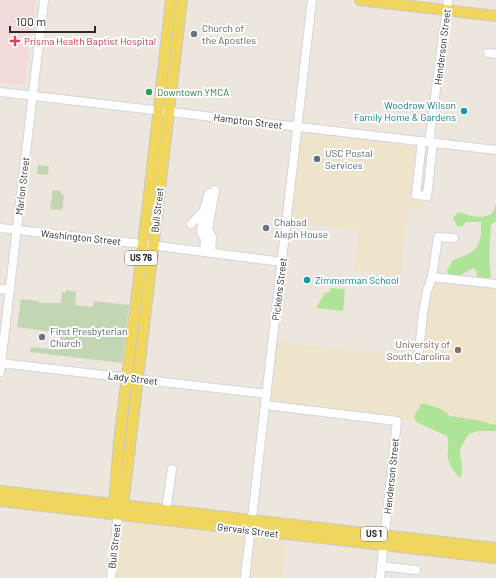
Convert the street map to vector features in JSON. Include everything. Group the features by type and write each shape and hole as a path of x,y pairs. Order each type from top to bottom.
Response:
{"main road":[{"name":"Bull Street","path":"118,508 138,379 158,110 171,0"},
{"name":"Bull Street","path":"118,508 126,377 169,112 182,0"},
{"path":"360,0 447,5 496,16"},
{"name":"Gervais Street","path":"0,492 251,525 385,536 496,548"},
{"name":"Gervais Street","path":"0,501 166,511 251,525"},
{"name":"Gervais Street","path":"385,536 496,558"}],"street":[{"name":"Marion Street","path":"0,372 44,0"},
{"name":"Pickens Street","path":"245,578 312,0"},
{"name":"Henderson Street","path":"428,142 427,196 416,195 428,142 447,5"},
{"name":"Hampton Street","path":"0,92 496,150"},
{"path":"212,192 203,232 207,239 208,252 205,239 201,232 203,212 212,192"},
{"path":"190,224 203,212"},
{"name":"Washington Street","path":"0,228 148,244 282,262"},
{"path":"418,360 426,297 432,277 438,237 454,238"},
{"path":"432,277 496,284"},
{"path":"0,289 9,290"},
{"name":"Lady Street","path":"0,363 266,394"},
{"name":"Henderson Street","path":"265,405 397,421 380,578"},
{"path":"166,511 172,469"},
{"name":"Bull Street","path":"110,578 118,508"},
{"path":"381,567 415,572"}],"shaded area":[{"name":"Prisma Health Baptist Hospital","path":"0,0 35,0 25,85 0,82"},
{"path":"296,127 432,143 424,211 408,209 400,276 354,270 359,230 285,221"},
{"name":"University of South Carolina","path":"428,275 496,283 496,430 268,405 274,342 419,357"},
{"path":"118,510 288,530 282,578 109,578"}],"green space":[{"path":"38,165 49,166 48,175 37,174"},
{"path":"53,190 61,191 61,194 64,195 62,210 50,209"},
{"path":"496,204 496,221 491,225 489,257 491,277 487,281 478,278 475,268 453,278 447,270 453,260 473,251 479,243 481,222 466,222 462,227 457,226 453,218 458,212 475,216 487,216 492,214"},
{"path":"331,288 345,289 343,311 316,308 325,293 329,292"},
{"path":"66,290 76,292 75,305 93,307 94,301 129,305 122,363 30,352 31,347 59,350 61,333 17,327 21,299 39,301 39,303 61,303 62,292 66,293"},
{"path":"422,403 441,409 450,416 496,425 496,431 478,431 469,434 460,450 462,468 460,478 452,469 449,461 447,436 416,422 414,416"}],"place":[{"name":"Church of the Apostles","path":"194,34"},
{"name":"Prisma Health Baptist Hospital","path":"15,41"},
{"name":"Downtown YMCA","path":"149,92"},
{"name":"Woodrow Wilson Family Home & Gardens","path":"464,111"},
{"name":"USC Postal Services","path":"317,159"},
{"name":"Chabad Aleph House","path":"266,228"},
{"name":"Zimmerman School","path":"307,280"},
{"name":"First Presbyterian Church","path":"42,337"},
{"name":"University of South Carolina","path":"458,350"}]}
